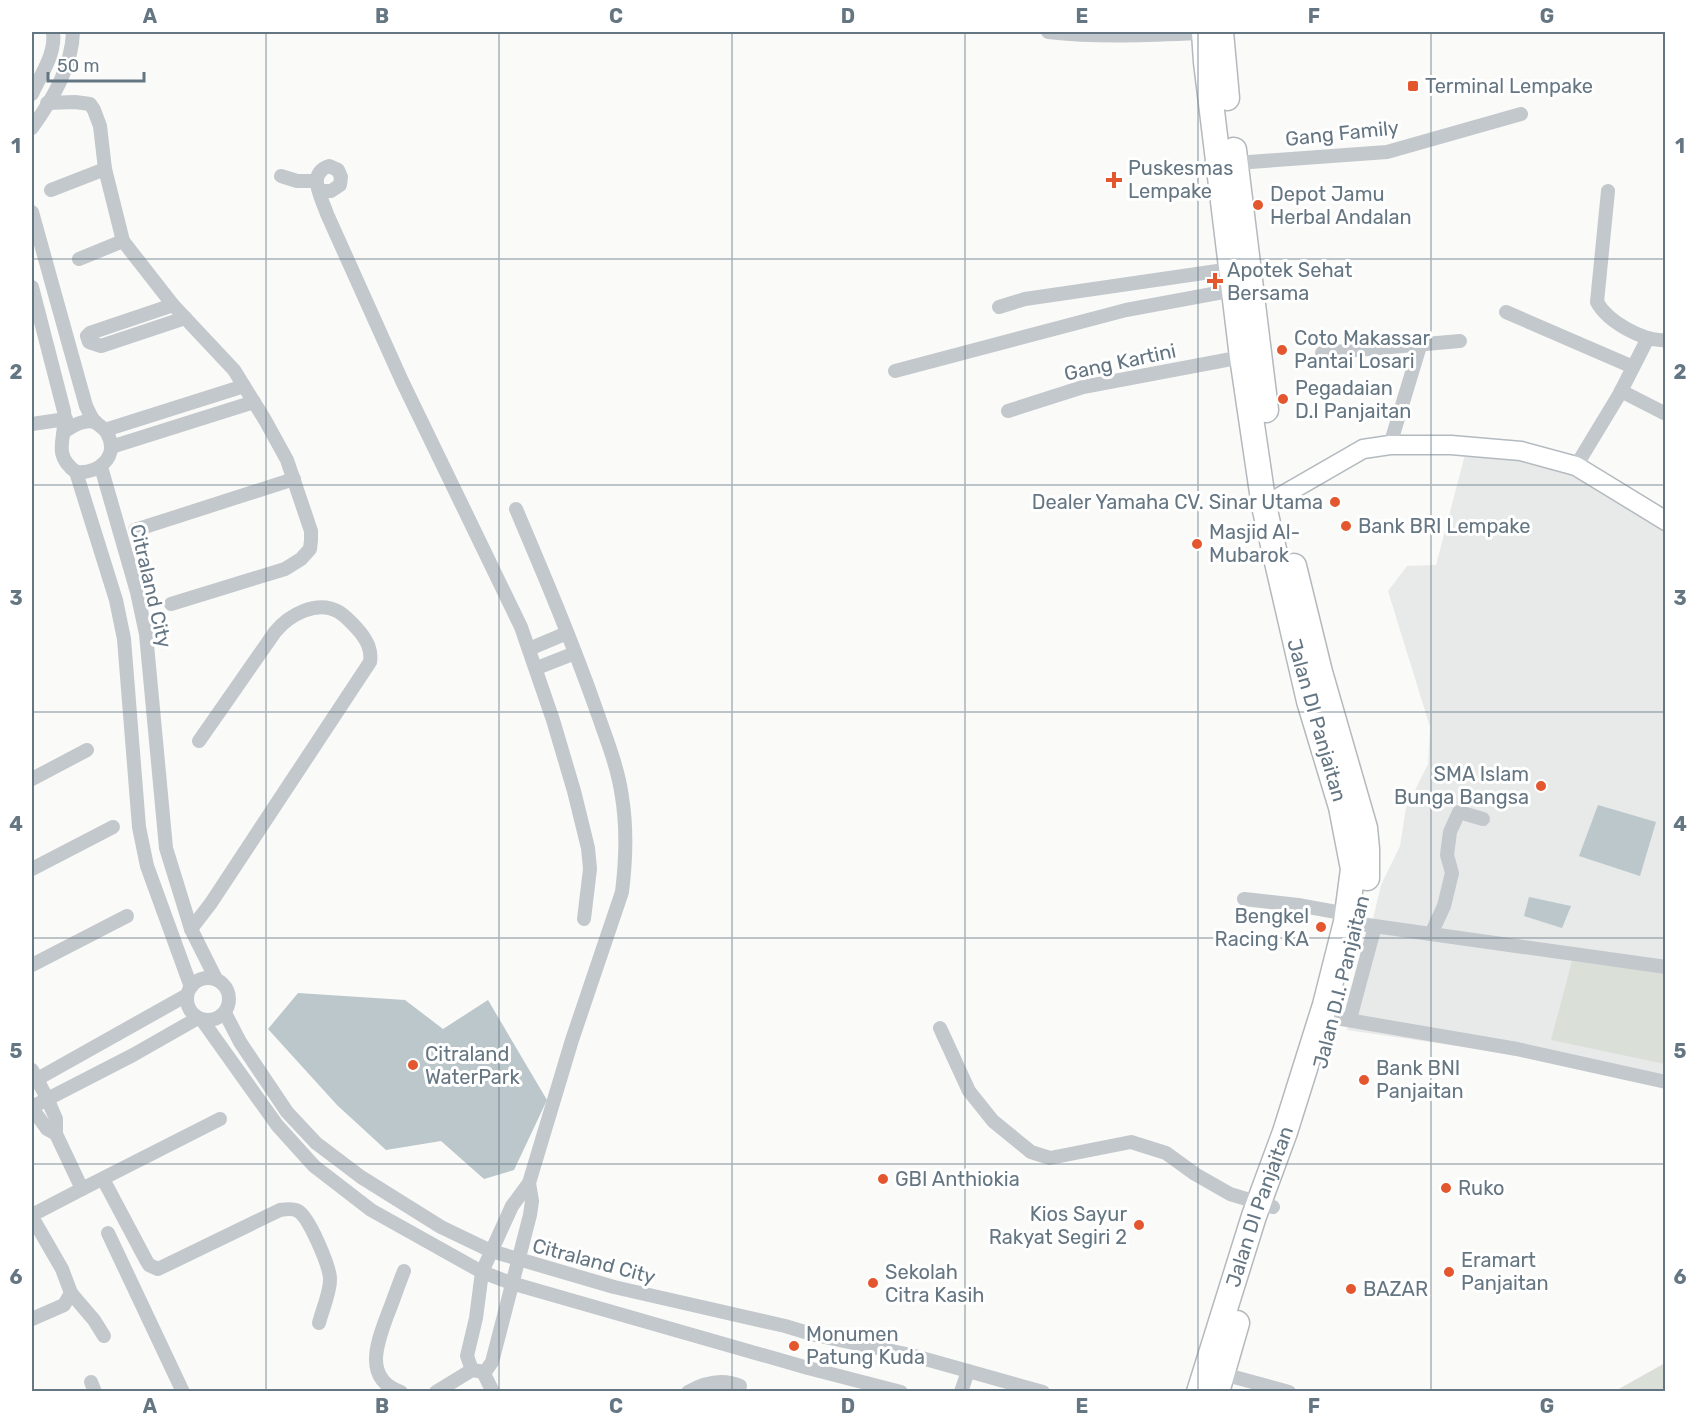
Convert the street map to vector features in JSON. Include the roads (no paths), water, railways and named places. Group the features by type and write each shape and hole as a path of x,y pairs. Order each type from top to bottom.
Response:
{"highway":[{"path":"1210,32 1236,163 1236,238 1269,439 1271,501"},
{"name":"Jalan DI Panjaitan","path":"1199,1392 1266,1205 1285,1132 1357,922 1349,841 1309,701 1242,357 1233,280 1236,238 1206,62 1210,32"},
{"name":"Jalan D.I. Panjaitan","path":"1220,1383 1252,1269 1266,1205 1343,1018 1357,966 1357,922"}],"street":[{"path":"32,94 52,52 53,32"},
{"path":"32,128 68,64 73,48 73,32"},
{"path":"1048,32 1114,36 1210,32"},
{"path":"47,104 75,102 90,104 94,110 100,126 105,169 123,241 173,305 234,370 280,446 294,479 311,531 310,549 301,559 285,569 171,604"},
{"name":"Gang Family","path":"1236,163 1387,152 1521,114"},
{"path":"51,190 105,169"},
{"path":"281,176 317,186 343,252 375,322 521,627 537,668 574,791 588,848 590,869 584,919"},
{"path":"1608,191 1598,302 1602,311 1612,320 1648,338 1665,340"},
{"path":"32,212 86,406 101,426 111,447 107,462 101,467 84,473 76,472"},
{"path":"79,259 123,241"},
{"path":"999,307 1025,299 1233,280"},
{"path":"895,371 1134,309 1233,280"},
{"name":"Citraland City","path":"32,287 65,425 62,454 69,467 76,472 116,600 124,639 139,827 147,866 189,991 189,1008 200,1019 277,1125 314,1166 371,1209 482,1272 511,1283 808,1368 901,1392"},
{"path":"173,305 90,333 87,336 89,342 101,345 185,318"},
{"path":"1506,312 1633,367"},
{"path":"1576,466 1621,391 1648,338"},
{"path":"1322,353 1460,341"},
{"path":"1390,444 1420,346"},
{"name":"Gang Kartini","path":"1008,411 1083,387 1242,357"},
{"path":"32,424 65,425 81,422 101,426 244,386"},
{"path":"1621,391 1665,414"},
{"path":"111,447 254,402"},
{"path":"1271,501 1355,453 1373,446 1452,445 1521,451 1576,466 1665,521"},
{"name":"Citraland City","path":"101,467 137,592 146,634 166,848 182,901 191,929 216,979 225,986 230,996 225,1013 240,1042 287,1112 316,1143 361,1177 441,1227 491,1251 519,1261 669,1301 911,1355 1043,1392"},
{"path":"135,530 294,479"},
{"path":"493,1392 467,1356 476,1318 482,1272 512,1206 529,1183 572,1040 622,892 625,868 622,795 612,756 575,653 516,509"},
{"path":"191,929 211,903 370,662 372,652 352,622 339,612 329,608 314,608 294,615 275,632 199,741"},
{"path":"529,649 567,633"},
{"path":"537,668 575,653"},
{"path":"32,779 87,750"},
{"path":"1431,934 1444,906 1452,873 1447,855 1450,832 1459,812 1483,819"},
{"path":"32,869 113,827"},
{"path":"1244,899 1299,904 1357,922 1431,934 1665,967"},
{"path":"161,908 182,901"},
{"path":"32,965 127,916"},
{"path":"82,1190 56,1134 56,1119 47,1098 33,1077 139,1022 189,991 202,979 216,979"},
{"path":"56,1134 47,1129 32,1107 200,1019 217,1019 225,1013"},
{"path":"1343,1018 1517,1049 1665,1082"},
{"path":"139,1022 151,1045"},
{"path":"940,1028 969,1090 993,1121 1031,1152 1050,1158 1131,1142 1166,1153 1195,1174 1230,1194 1266,1205"},
{"path":"104,1335 71,1293 62,1269 32,1216 220,1119"},
{"path":"103,1179 149,1265 158,1269 280,1210 288,1208 298,1211 316,1241 329,1273 330,1280 319,1323"},
{"path":"436,1392 492,1362 511,1283 519,1261 532,1201 529,1183"},
{"path":"108,1233 183,1392"},
{"path":"389,1390 380,1376 375,1360 377,1345 404,1271"},
{"path":"32,1319 64,1305 71,1293"},
{"path":"961,1392 968,1371"},
{"path":"688,1392 704,1384 720,1381 740,1386"},
{"path":"1220,1383 1289,1392"}],"place":[{"name":"Terminal Lempake","path":"1413,86"},
{"name":"Puskesmas Lempake","path":"1114,180"},
{"name":"Depot Jamu Herbal Andalan","path":"1258,205"},
{"name":"Apotek Sehat Bersama","path":"1215,281"},
{"name":"Coto Makassar Pantai Losari","path":"1282,350"},
{"name":"Pegadaian D.I Panjaitan","path":"1283,399"},
{"name":"Dealer Yamaha CV. Sinar Utama","path":"1335,502"},
{"name":"Bank BRI Lempake","path":"1346,526"},
{"name":"Masjid Al- Mubarok","path":"1197,544"},
{"name":"SMA Islam Bunga Bangsa","path":"1541,786"},
{"name":"Bengkel Racing KA","path":"1321,927"},
{"name":"Citraland WaterPark","path":"413,1065"},
{"name":"Bank BNI Panjaitan","path":"1364,1080"},
{"name":"GBI Anthiokia","path":"883,1179"},
{"name":"Ruko","path":"1446,1188"},
{"name":"Kios Sayur Rakyat Segiri 2","path":"1139,1225"},
{"name":"Eramart Panjaitan","path":"1449,1272"},
{"name":"Sekolah Citra Kasih","path":"873,1283"},
{"name":"BAZAR","path":"1351,1289"},
{"name":"Monumen Patung Kuda","path":"794,1346"}]}
